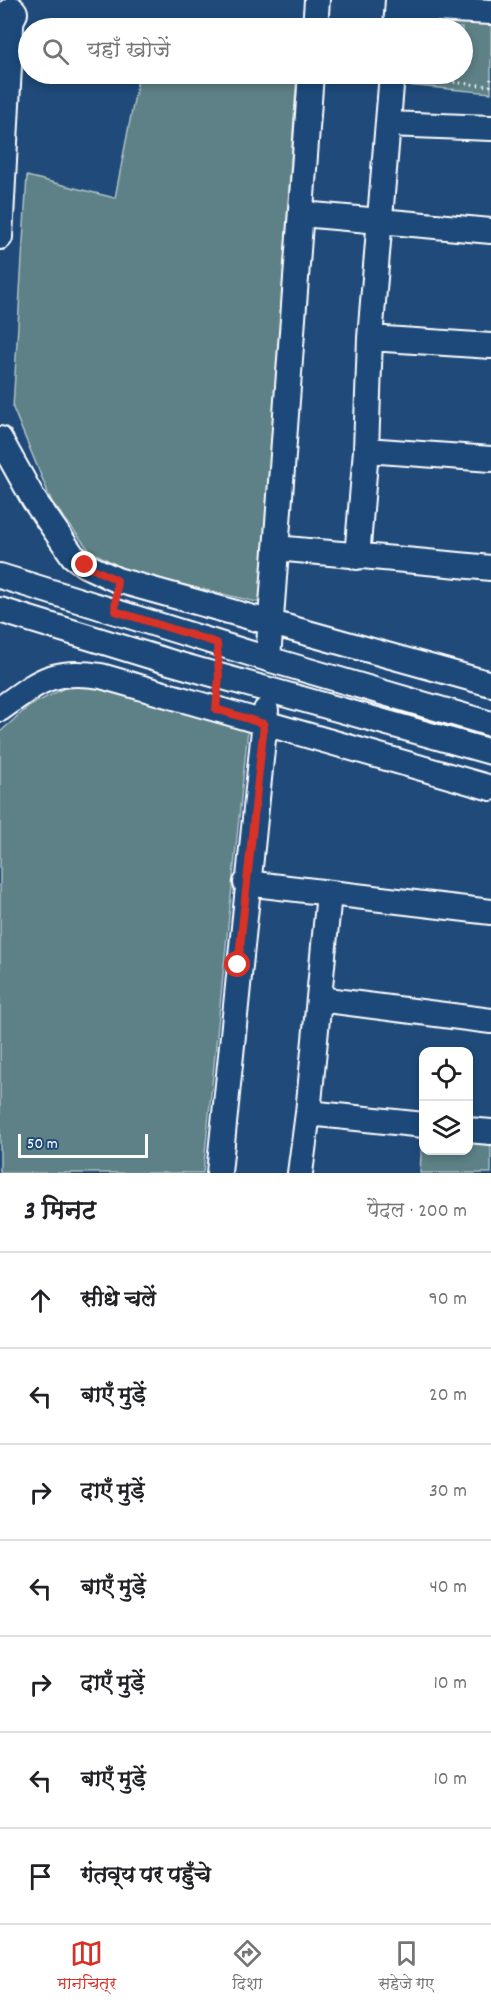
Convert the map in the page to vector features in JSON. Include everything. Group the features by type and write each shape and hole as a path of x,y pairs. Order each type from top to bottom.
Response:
{"street":[{"path":"315,18 316,0"},
{"path":"397,12 491,12"},
{"path":"0,237 8,15"},
{"path":"268,659 310,84"},
{"path":"357,557 366,450 370,338 391,84"},
{"path":"388,124 491,128"},
{"path":"302,214 491,231"},
{"path":"370,338 491,346"},
{"path":"0,439 34,500 73,556 85,565 117,580 270,620 491,684"},
{"path":"366,450 491,459"},
{"path":"276,548 491,568"},
{"path":"0,576 268,659 491,724"},
{"path":"115,611 117,580"},
{"path":"216,709 219,677 217,643 223,607"},
{"path":"0,610 219,677 491,752"},
{"path":"101,676 110,644"},
{"path":"0,709 33,686 56,674 75,672 101,676 491,788"},
{"path":"219,1173 246,883 268,691"},
{"path":"246,883 491,912"},
{"path":"300,1173 329,893"},
{"path":"319,999 491,1021"},
{"path":"308,1113 419,1125"},
{"path":"473,1130 491,1132"}],"path":[{"path":"464,84 490,86 491,76"}],"green space":[{"path":"410,11 473,18 410,18"},
{"path":"473,18 491,20 491,93 407,85 473,84"},
{"path":"137,84 296,84 261,603 129,572 89,550 52,502 13,408 27,176 115,198"},
{"path":"74,683 99,686 248,729 203,1173 0,1173 0,732 29,706"},
{"path":"473,1141 491,1143 491,1173 420,1173 421,1155 473,1155"}],"route":[{"path":"85,565 117,580 115,611 217,643 219,677 216,709 264,724 238,965"}]}
